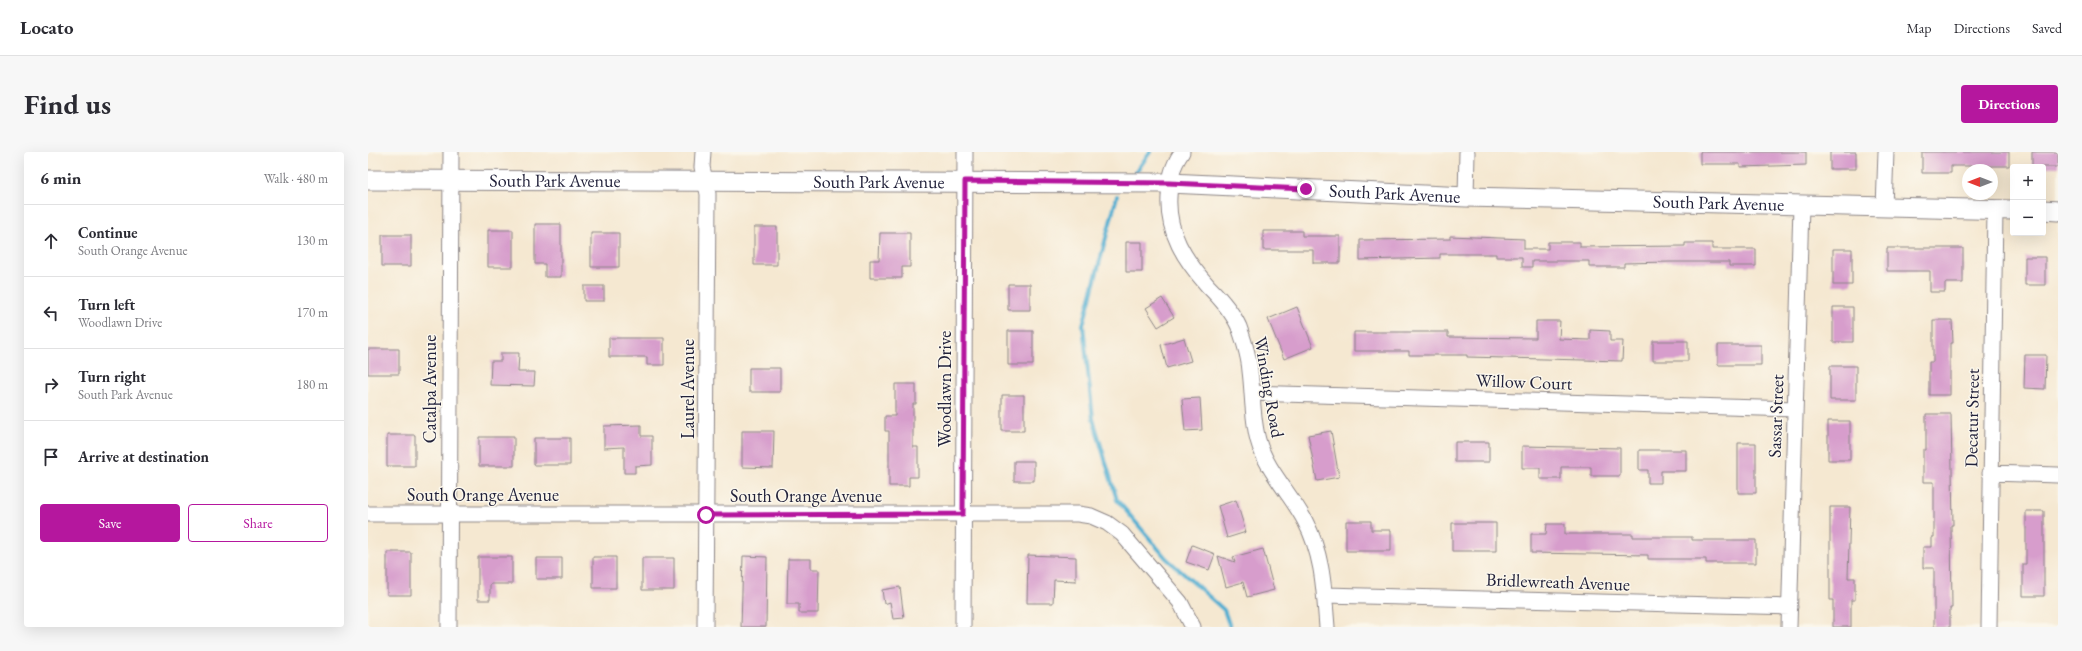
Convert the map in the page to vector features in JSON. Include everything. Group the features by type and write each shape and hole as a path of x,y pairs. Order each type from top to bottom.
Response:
{"street":[{"name":"Catalpa Avenue","path":"449,627 451,152"},
{"name":"Laurel Avenue","path":"702,152 702,167 708,194 705,627"},
{"name":"Woodlawn Drive","path":"963,627 965,152"},
{"name":"Winding Road","path":"1182,152 1173,165 1169,183 1170,224 1176,241 1197,273 1225,304 1238,326 1250,370 1258,441 1264,457 1288,493 1313,538 1319,554 1325,595 1327,627"},
{"path":"1466,197 1467,152"},
{"path":"1884,208 1886,152"},
{"name":"South Park Avenue","path":"368,180 965,181 1169,183 1466,197 2004,210"},
{"name":"Sassar Street","path":"1789,627 1801,206"},
{"name":"Decatur Street","path":"1989,627 1990,474 2004,210"},
{"path":"2046,210 2058,211"},
{"name":"Willow Court","path":"1252,393 1795,409"},
{"path":"1990,474 2058,475"},
{"name":"South Orange Avenue","path":"368,514 1078,514 1091,516 1107,523 1122,534 1180,602 1193,627"},
{"name":"Bridlewreath Avenue","path":"1325,595 1790,607"}],"building":[{"path":"1700,152 1806,152 1806,165 1740,167 1740,164 1700,164"},
{"path":"1830,152 1856,152 1856,169 1830,169"},
{"path":"1922,152 2009,152 2009,166 1998,166 1998,164 1962,164 1962,166 1951,166 1951,173 1922,173"},
{"path":"2032,152 2058,152 2058,167 2046,167 2046,164 2032,164"},
{"path":"535,224 561,224 561,277 545,277 545,264 535,264"},
{"path":"754,227 777,227 777,265 754,265"},
{"path":"488,230 513,230 513,267 488,267"},
{"path":"1263,231 1302,231 1302,236 1340,236 1340,263 1313,263 1313,250 1263,250"},
{"path":"591,233 619,233 619,267 591,267"},
{"path":"880,233 910,233 910,267 902,267 902,278 870,278 870,260 879,260"},
{"path":"382,235 411,235 411,266 382,266"},
{"path":"1450,236 1524,239 1524,249 1548,249 1548,242 1580,242 1580,247 1685,246 1685,243 1712,243 1712,249 1756,249 1756,266 1729,266 1729,262 1670,262 1624,263 1624,267 1589,267 1589,261 1532,261 1532,267 1522,267 1522,257 1496,257 1496,254 1440,254 1440,258 1360,260 1360,240 1450,239"},
{"path":"1126,242 1142,242 1142,272 1126,272"},
{"path":"1887,248 1963,248 1963,283 1945,283 1945,292 1930,292 1930,271 1887,271"},
{"path":"1833,249 1852,249 1852,285 1833,285"},
{"path":"2025,257 2045,257 2045,285 2025,285"},
{"path":"1008,284 1030,284 1030,310 1008,310"},
{"path":"584,286 604,286 604,301 584,301"},
{"path":"1162,298 1174,317 1158,327 1146,308"},
{"path":"1297,307 1313,347 1284,359 1268,319"},
{"path":"1833,307 1853,307 1853,342 1833,342"},
{"path":"1933,320 1952,320 1953,343 1950,343 1950,395 1929,395 1929,362 1933,362"},
{"path":"1536,321 1560,321 1559,339 1590,340 1590,330 1610,331 1610,341 1623,341 1622,361 1467,357 1467,355 1409,355 1409,351 1354,351 1354,332 1448,332 1448,337 1536,338"},
{"path":"1008,331 1033,331 1033,365 1008,365"},
{"path":"609,338 664,338 664,365 647,365 647,357 609,357"},
{"path":"1184,338 1191,361 1167,368 1161,345"},
{"path":"1653,341 1688,341 1688,361 1653,361"},
{"path":"1718,345 1761,345 1761,365 1718,365"},
{"path":"368,349 399,349 399,374 368,374"},
{"path":"501,353 519,353 518,372 535,372 534,386 490,385 491,361 501,361"},
{"path":"2025,355 2046,355 2045,389 2024,388"},
{"path":"1830,366 1856,366 1856,400 1830,400"},
{"path":"749,368 780,368 780,392 749,392"},
{"path":"895,384 916,384 916,404 913,404 913,447 918,447 918,477 909,477 909,486 889,486 889,431 885,431 885,416 895,416"},
{"path":"1002,395 1024,395 1024,431 1002,431"},
{"path":"1200,398 1202,430 1185,431 1182,399"},
{"path":"1926,414 1951,414 1953,525 1951,525 1952,608 1950,608 1950,627 1934,627 1934,568 1923,568 1923,547 1932,547 1932,537 1934,537 1934,482 1923,482 1923,450 1926,450"},
{"path":"1828,421 1850,421 1850,460 1828,460"},
{"path":"641,425 641,436 652,436 652,465 635,466 635,473 624,473 624,447 604,448 604,426"},
{"path":"742,431 774,431 773,468 742,467"},
{"path":"1331,431 1339,477 1317,481 1308,435"},
{"path":"387,435 415,435 415,466 387,466"},
{"path":"479,437 514,437 514,466 479,466"},
{"path":"534,438 570,438 570,465 534,465"},
{"path":"1455,442 1489,442 1489,462 1455,462"},
{"path":"1738,443 1756,443 1756,493 1738,493"},
{"path":"1522,446 1620,448 1620,476 1591,476 1591,467 1561,467 1561,479 1540,479 1540,468 1522,468"},
{"path":"1639,450 1686,450 1686,471 1661,471 1661,483 1648,483 1648,470 1639,470"},
{"path":"1014,461 1034,461 1034,481 1014,481"},
{"path":"1236,500 1246,532 1227,538 1218,506"},
{"path":"1830,507 1850,507 1848,578 1855,578 1855,600 1851,600 1851,627 1833,627 1833,600 1830,600"},
{"path":"2026,511 2044,511 2044,596 2023,596 2023,564 2026,564"},
{"path":"1346,521 1371,521 1371,530 1391,530 1391,551 1346,551"},
{"path":"1452,523 1496,523 1496,551 1452,551"},
{"path":"1547,524 1565,524 1565,534 1633,534 1633,537 1692,537 1692,540 1756,540 1756,563 1706,563 1706,559 1648,559 1648,555 1531,553 1531,534 1546,534"},
{"path":"1192,545 1215,554 1209,570 1186,562"},
{"path":"1263,549 1274,590 1247,597 1243,582 1226,587 1218,556 1235,562 1233,557"},
{"path":"387,552 411,552 411,595 387,595"},
{"path":"1028,555 1076,557 1076,581 1054,580 1053,603 1027,603"},
{"path":"743,556 767,557 766,627 741,627"},
{"path":"478,557 512,557 512,584 490,584 490,600 478,600"},
{"path":"593,557 616,557 616,588 593,588"},
{"path":"536,558 562,558 562,579 536,579"},
{"path":"642,558 674,558 674,590 642,590"},
{"path":"788,559 811,559 811,569 819,569 818,613 799,613 799,604 787,604"},
{"path":"900,587 904,618 893,619 890,602 884,604 882,590"}],"waterway":[{"path":"1136,172 1150,152"},
{"path":"1117,196 1083,325 1093,419 1117,500 1166,558 1224,610 1230,627"}],"route":[{"path":"706,515 963,514 965,181 1169,183 1306,189"}]}
